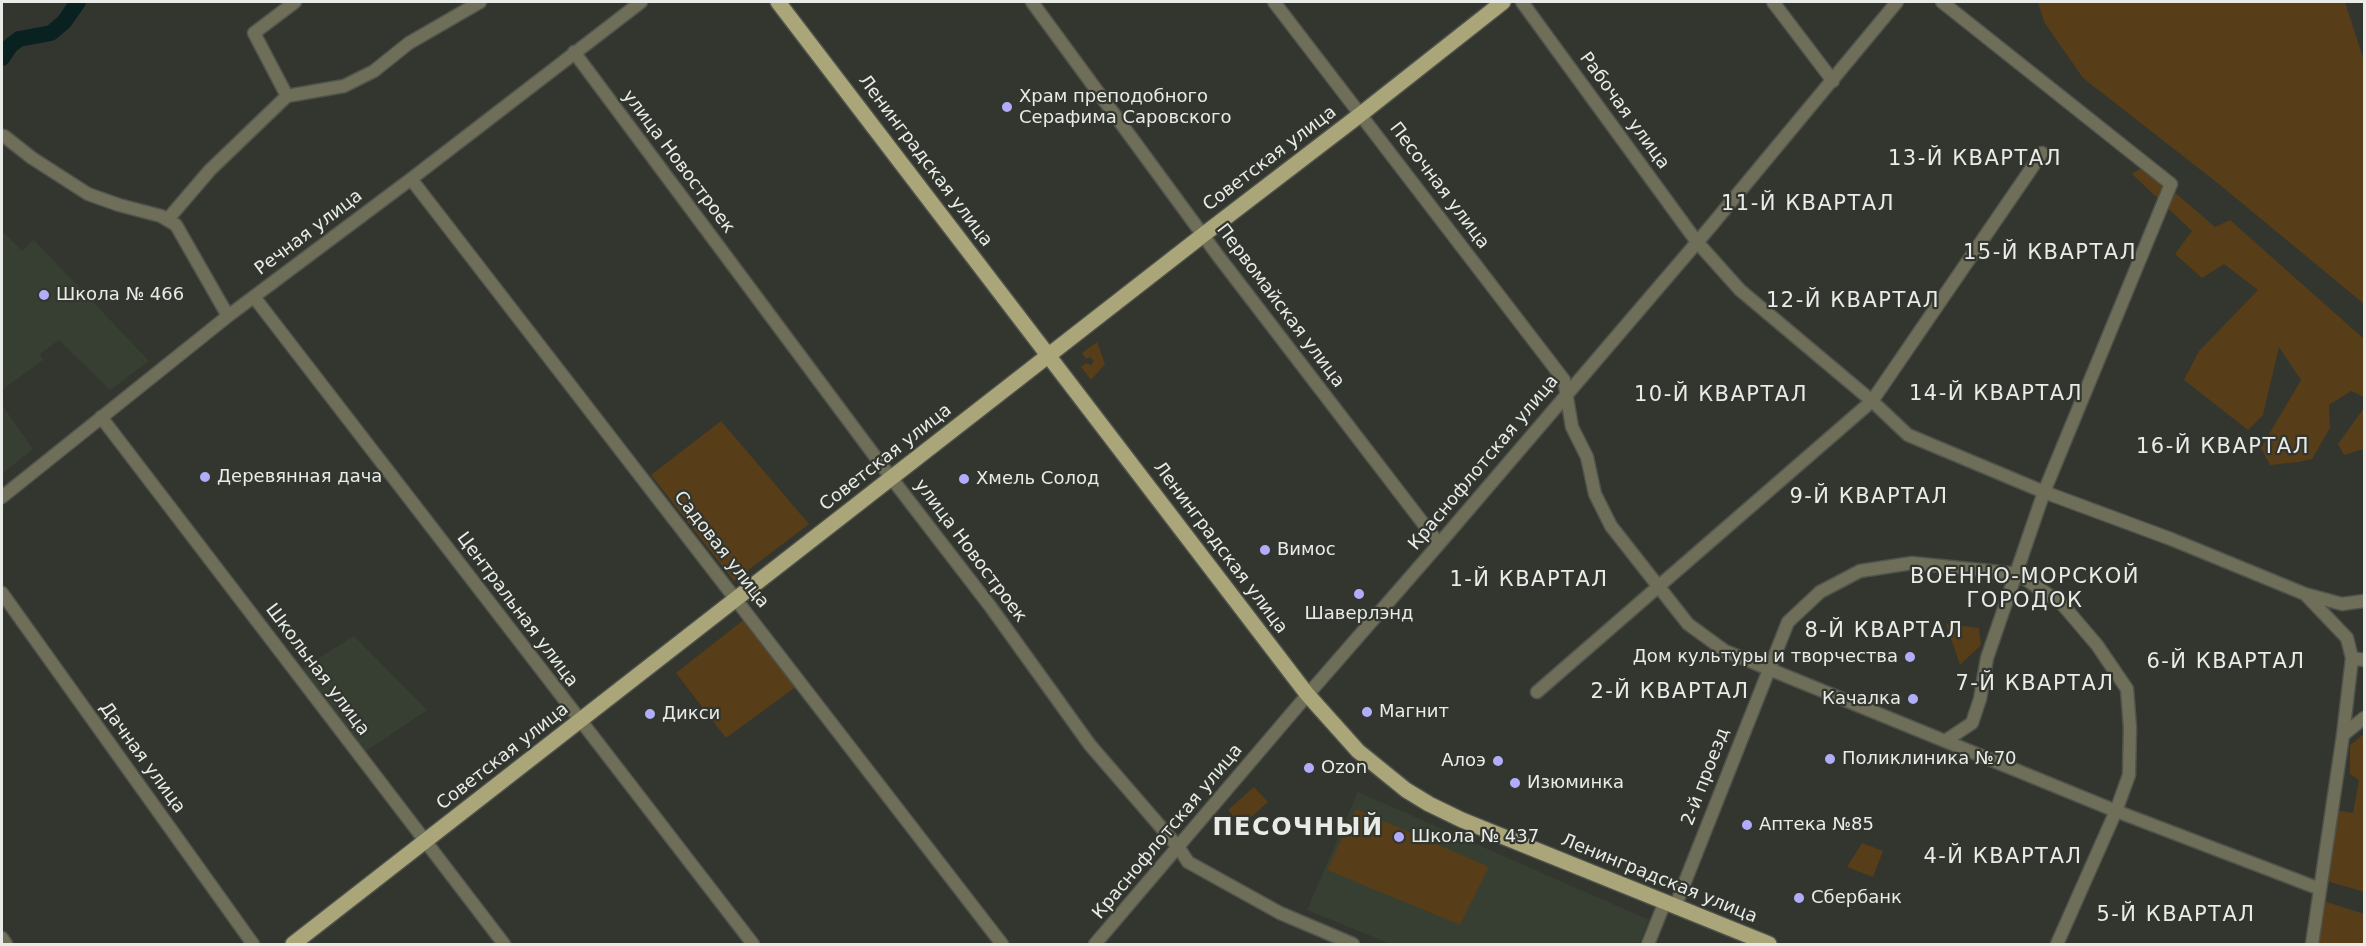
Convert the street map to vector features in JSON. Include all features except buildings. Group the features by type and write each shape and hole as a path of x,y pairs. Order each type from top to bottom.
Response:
{"main road":[{"name":"Ленинградская улица","path":"778,2 1307,694 1375,767 1429,804 1462,820 1769,945"},
{"name":"Советская улица","path":"293,945 1503,2"}],"street":[{"path":"287,96 254,33 295,2"},
{"path":"168,219 210,170 287,96 344,86 374,71 409,43 480,2"},
{"name":"Первомайская улица","path":"1032,2 1203,235 1439,544"},
{"name":"Песочная улица","path":"1274,2 1564,380 1572,427 1587,457 1595,494 1611,526 1688,624 1725,651 2116,811 2320,889"},
{"name":"Рабочая улица","path":"1522,2 1696,242 1740,290 1872,401 1908,435 2044,492 2171,539 2305,594 2342,604 2364,601"},
{"path":"1773,2 1833,81"},
{"name":"Краснофлотская улица","path":"1095,945 1307,694 1439,544 1833,81 1897,2"},
{"path":"1942,2 2171,184 2044,492 2018,574 1987,658 1980,699 1972,723 1945,741"},
{"name":"Речная улица","path":"2,497 228,316 411,179 637,3"},
{"name":"улица Новостроек","path":"574,52 892,479 990,606 1090,745 1188,861 1280,913 1353,945"},
{"path":"4,136 32,158 88,194 168,219 176,225 228,316"},
{"path":"1537,692 1659,589 1872,401 2042,153"},
{"name":"Садовая улица","path":"411,179 1002,945"},
{"name":"Центральная улица","path":"254,297 753,945"},
{"name":"Школьная улица","path":"101,417 504,945"},
{"name":"2-й проезд","path":"1648,945 1670,905 1788,622 1820,592 1860,571 1912,563 2018,574 2062,604 2097,645 2127,690 2130,728 2129,775 2116,811 2057,945"},
{"name":"Дачная улица","path":"2,593 253,945"},
{"path":"2305,594 2347,638 2358,659 2343,735 2312,945"},
{"path":"2343,735 2364,718"},
{"path":"2,938 6,945"}],"shaded area":[{"path":"2038,2 2345,2 2364,61 2364,304 2220,185 2083,78 2044,22"},
{"path":"2144,166 2215,227 2230,220 2364,339 2364,397 2351,391 2329,405 2330,428 2312,459 2270,465 2261,448 2301,380 2279,347 2263,415 2248,430 2184,380 2199,351 2258,290 2224,264 2202,278 2175,254 2192,231 2132,174"},
{"name":"Школа № 466","path":"2,231 22,251 34,240 149,361 110,390 59,340 40,354 43,360 2,390"},
{"path":"1097,342 1105,364 1091,380 1081,367 1086,363 1091,365 1094,361 1090,357 1086,359 1082,353"},
{"path":"2,405 33,449 2,474"},
{"path":"2364,408 2364,449 2344,455 2338,444"},
{"path":"721,421 809,524 734,581 651,475"},
{"path":"746,618 797,686 726,738 676,673"},
{"path":"1946,624 1979,628 1981,645 1960,665"},
{"path":"354,636 427,710 359,756 296,672"},
{"path":"2364,734 2364,892 2327,881 2336,810 2353,813 2359,780 2350,774 2350,745"},
{"path":"1254,787 1268,802 1241,826 1228,810"},
{"name":"Школа № 437","path":"1358,792 1649,920 1639,944 1391,944 1307,910"},
{"path":"1356,809 1489,867 1460,925 1327,870"},
{"path":"1862,843 1883,851 1873,877 1847,867"},
{"path":"2324,901 2364,914 2364,944 2304,944"}],"waterway":[{"path":"2,58 10,46 19,39 51,33 64,22 78,2"}],"place":[{"name":"Храм преподобного Серафима Саровского","path":"1007,107"},
{"name":"Школа № 466","path":"44,295"},
{"name":"Деревянная дача","path":"205,477"},
{"name":"Хмель Солод","path":"964,479"},
{"name":"Вимос","path":"1265,550"},
{"name":"Шаверлэнд","path":"1359,594"},
{"name":"Дом культуры и творчества","path":"1910,657"},
{"name":"Качалка","path":"1913,699"},
{"name":"Магнит","path":"1367,712"},
{"name":"Дикси","path":"650,714"},
{"name":"Поликлиника №70","path":"1830,759"},
{"name":"Алоэ","path":"1498,761"},
{"name":"Ozon","path":"1309,768"},
{"name":"Изюминка","path":"1515,783"},
{"name":"Аптека №85","path":"1747,825"},
{"name":"Школа № 437","path":"1399,837"},
{"name":"Сбербанк","path":"1799,898"}],"district":[{"name":"13-Й КВАРТАЛ","path":"1975,160"},
{"name":"11-Й КВАРТАЛ","path":"1808,205"},
{"name":"15-Й КВАРТАЛ","path":"2050,254"},
{"name":"12-Й КВАРТАЛ","path":"1853,302"},
{"name":"14-Й КВАРТАЛ","path":"1996,395"},
{"name":"10-Й КВАРТАЛ","path":"1721,396"},
{"name":"16-Й КВАРТАЛ","path":"2223,448"},
{"name":"9-Й КВАРТАЛ","path":"1869,498"},
{"name":"1-Й КВАРТАЛ","path":"1529,581"},
{"name":"ВОЕННО-МОРСКОЙ ГОРОДОК","path":"2025,590"},
{"name":"8-Й КВАРТАЛ","path":"1884,632"},
{"name":"6-Й КВАРТАЛ","path":"2226,663"},
{"name":"7-Й КВАРТАЛ","path":"2035,685"},
{"name":"2-Й КВАРТАЛ","path":"1670,693"},
{"name":"ПЕСОЧНЫЙ","path":"1298,829"},
{"name":"4-Й КВАРТАЛ","path":"2003,858"},
{"name":"5-Й КВАРТАЛ","path":"2176,916"}]}
